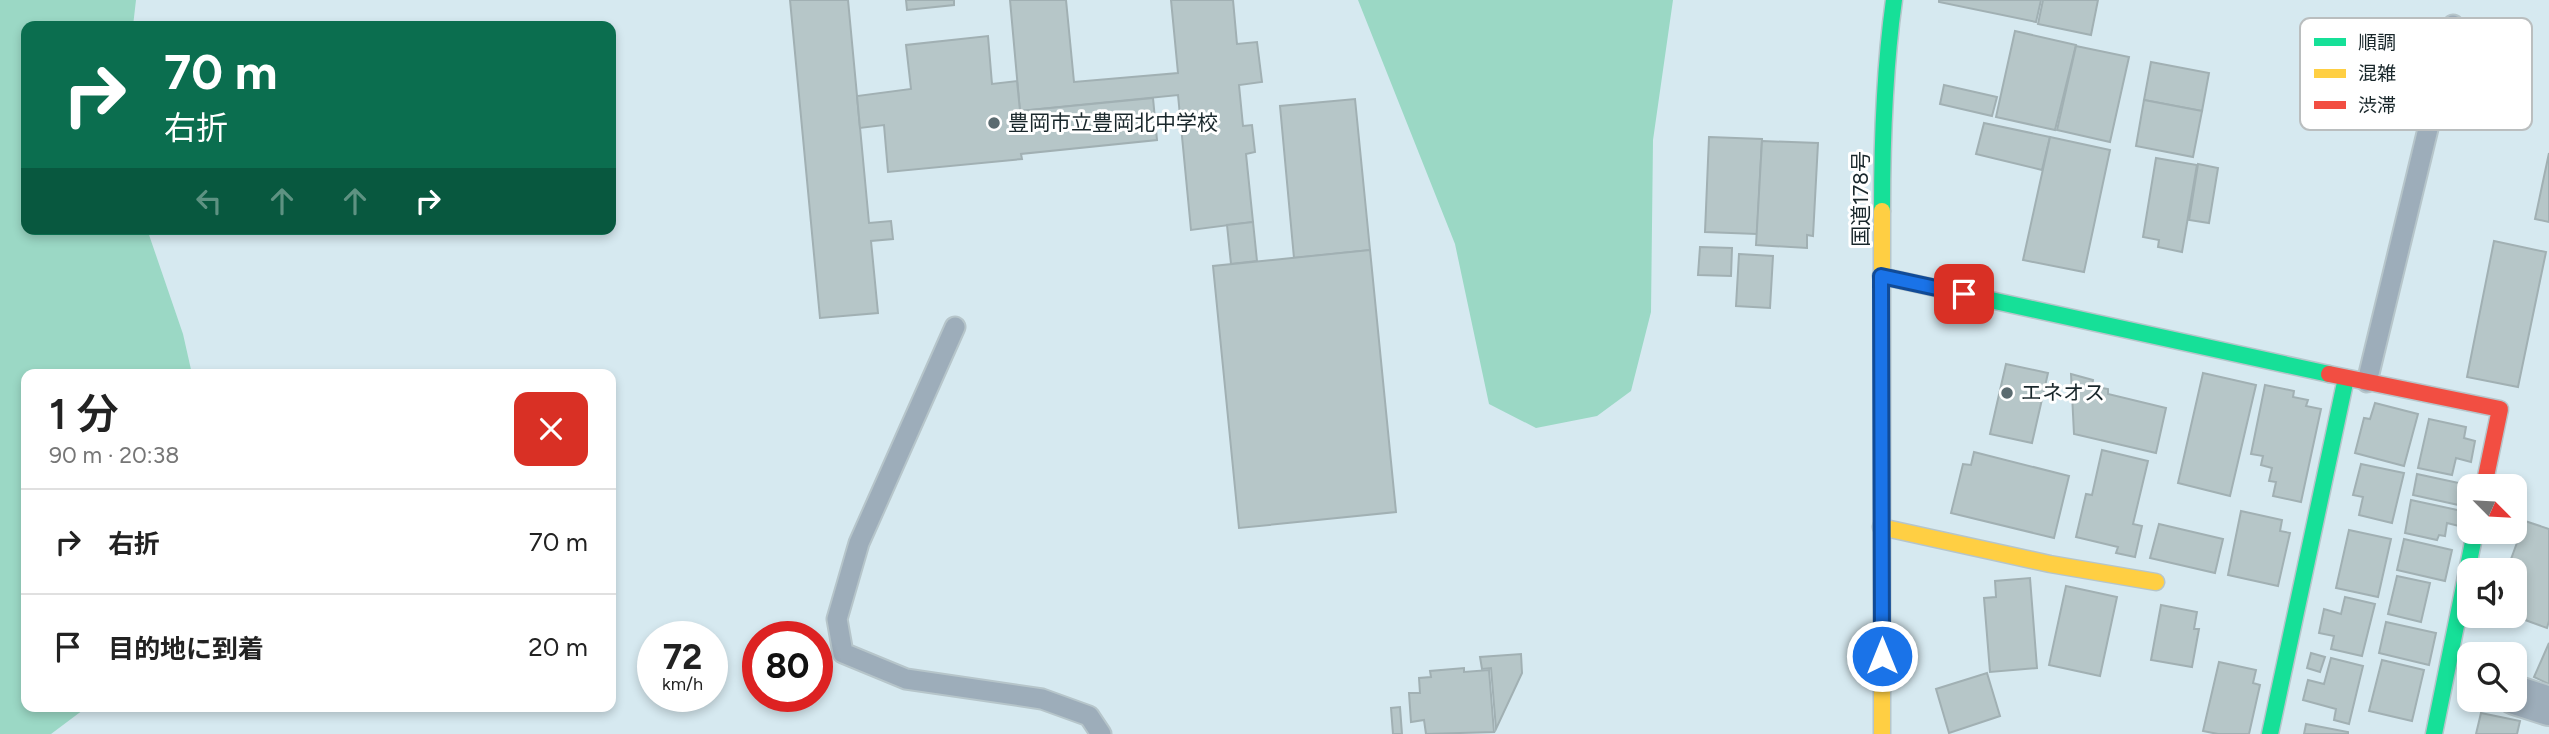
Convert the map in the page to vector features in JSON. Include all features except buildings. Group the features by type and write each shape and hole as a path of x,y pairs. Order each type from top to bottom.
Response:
{"main road":[{"name":"国道178号","path":"1882,734 1882,122 1894,0"},
{"path":"1881,276 2346,379 2500,409 2486,474"},
{"path":"2270,734 2346,379"},
{"path":"1881,527 2050,564 2156,582"},
{"path":"2462,642 2474,544"},
{"path":"2434,734 2457,677"}],"street":[{"path":"2527,699 2549,706"}],"lane":[{"path":"2367,382 2428,130"},
{"path":"955,327 859,543 837,619 843,653 906,679 1042,699 1089,716 1101,734"}],"green space":[{"path":"0,0 136,0 134,21 21,21 21,235 149,235 183,334 191,369 21,369 21,712 80,712 51,734 0,734"},
{"path":"1358,0 1673,0 1653,140 1651,312 1631,391 1597,416 1536,428 1489,404 1455,244"}],"traffic: fast":[{"path":"1882,211 1884,106 1894,0"},
{"path":"1881,276 2329,374"},
{"path":"2270,734 2346,378"},
{"path":"2434,734 2473,544"}],"traffic: slow":[{"path":"1882,211 1882,734"},
{"path":"1881,527 2050,564 2156,582"}],"traffic: jam":[{"path":"2329,374 2500,409 2486,474"}],"place":[{"name":"豊岡市立豊岡北中学校","path":"994,123"},
{"name":"エネオス","path":"2007,393"}],"route":[{"path":"1882,656 1881,276 1964,294"}]}
